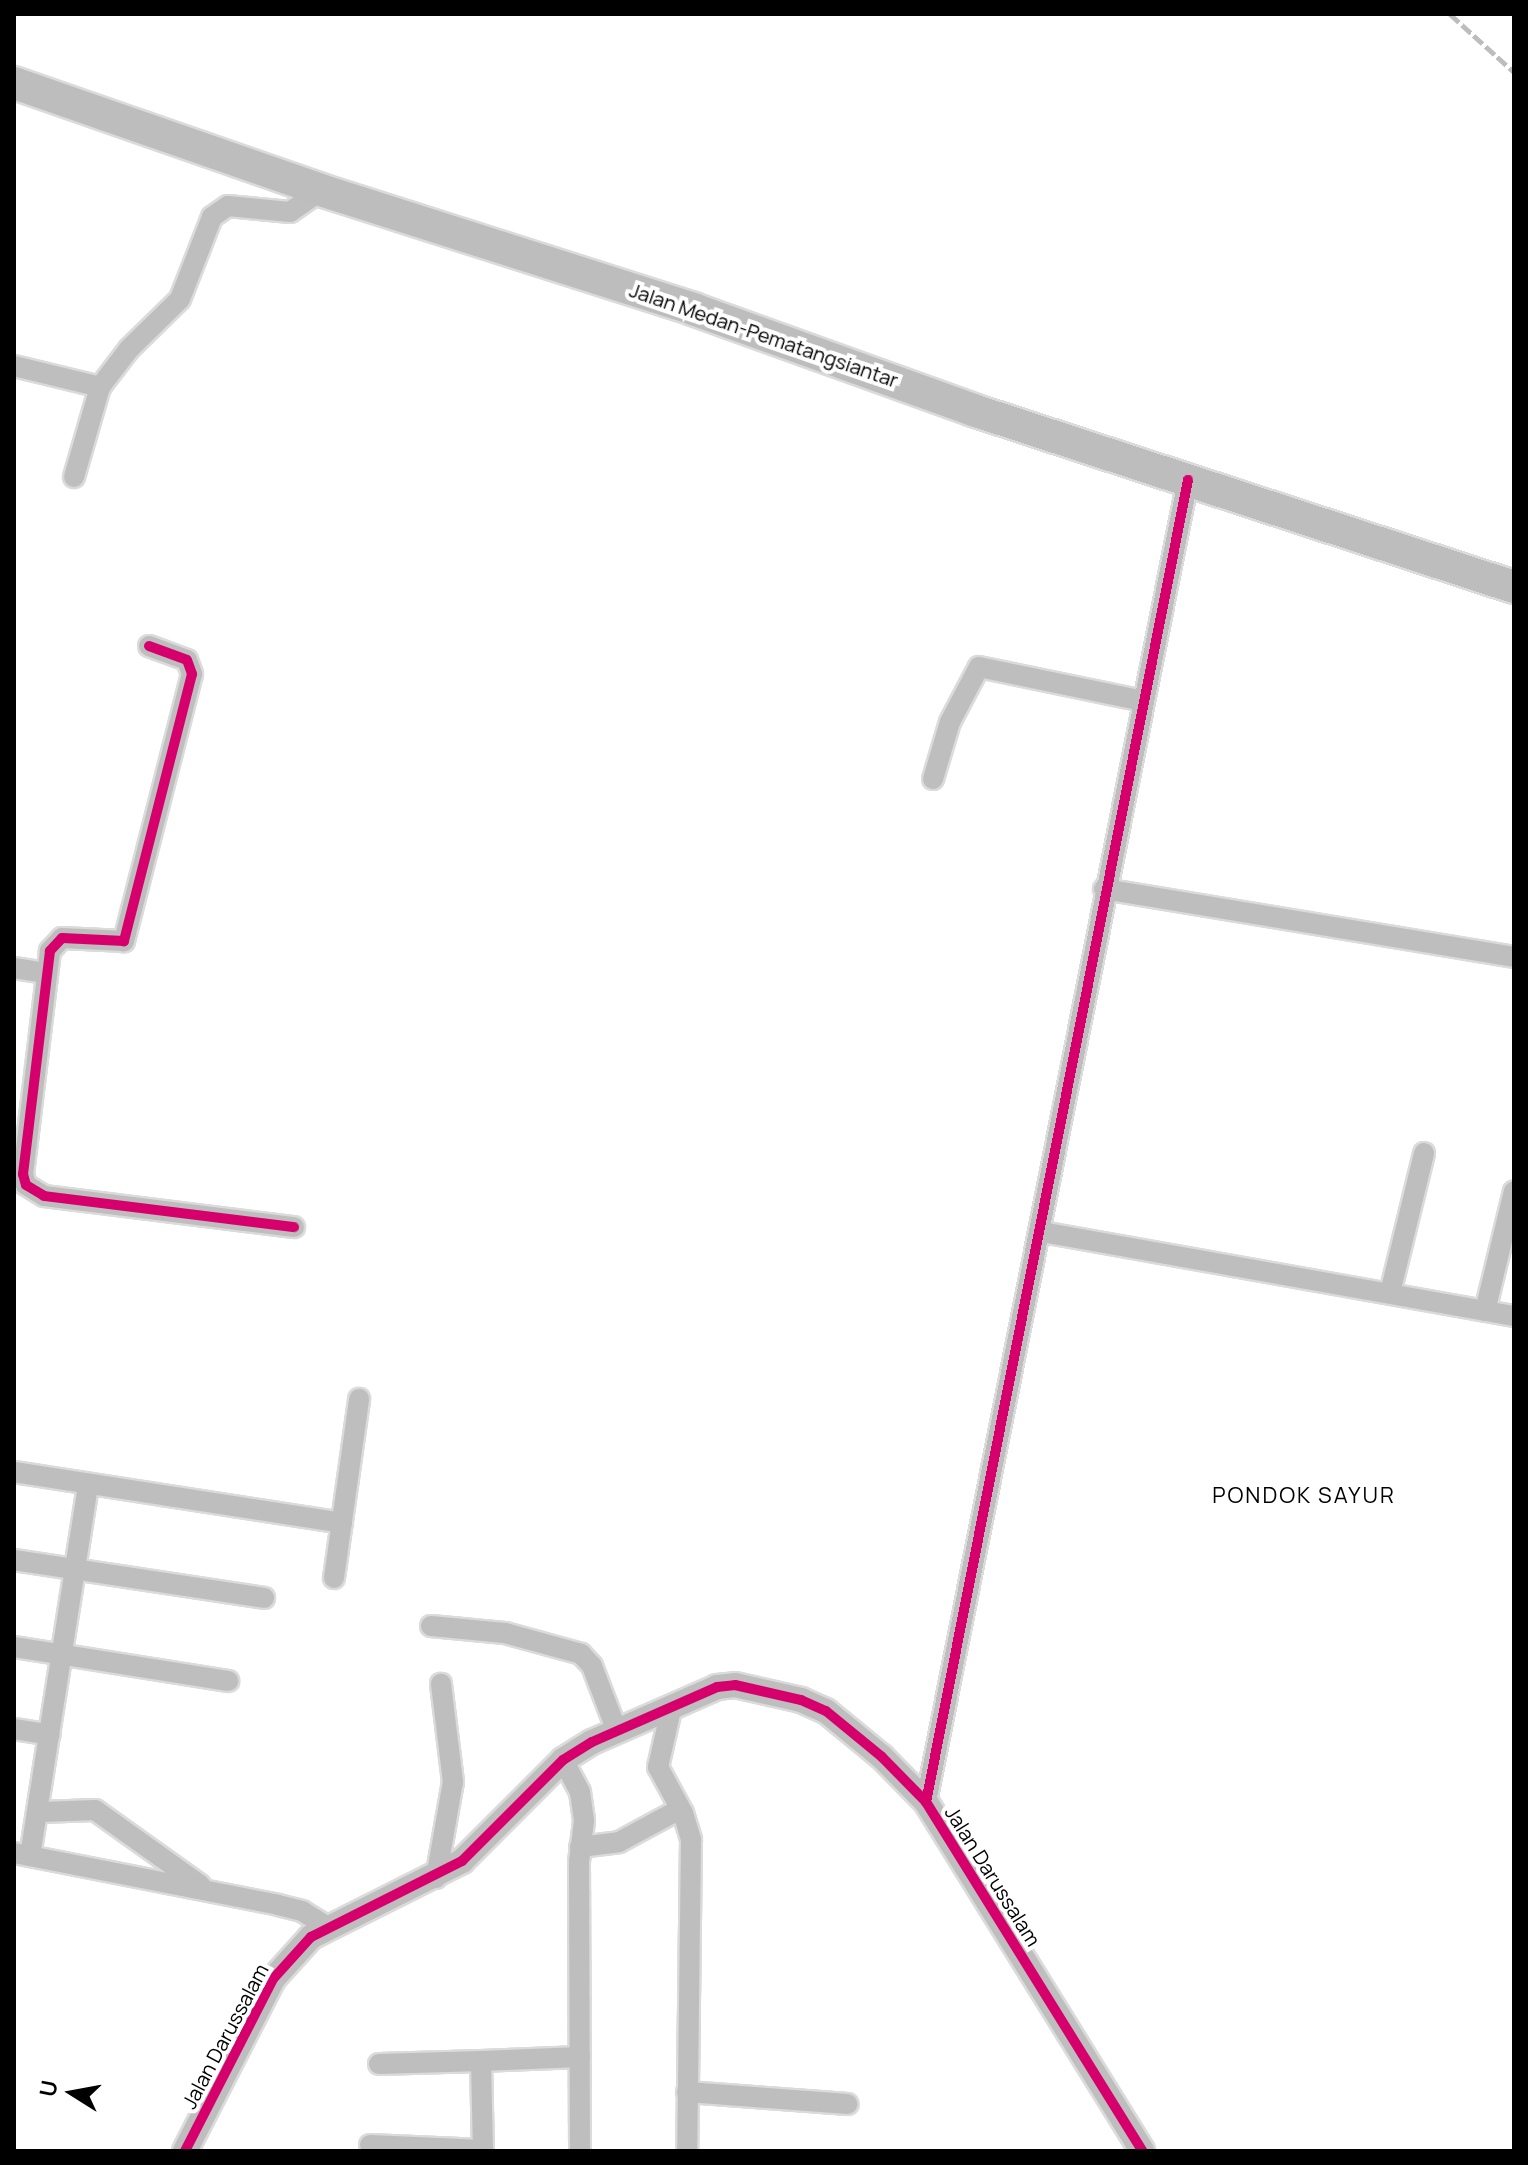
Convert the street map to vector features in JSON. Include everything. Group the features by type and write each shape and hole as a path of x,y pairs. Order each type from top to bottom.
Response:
{"highway":[{"name":"Jalan Medan-Pematangsiantar","path":"14,83 321,190 693,309 973,410 1514,587"}],"street":[{"path":"74,477 100,387 129,349 180,299 212,217 228,206 290,212 321,190"},
{"path":"14,366 100,387"},
{"path":"926,1802 1042,1232 1104,889 1188,480"},
{"path":"149,646 187,660 192,674 128,933 119,943 62,938 50,951 20,1188 44,1196 294,1227"},
{"path":"933,779 950,722 979,667 1143,701"},
{"path":"1104,889 1514,957"},
{"path":"14,968 47,973"},
{"path":"1390,1293 1424,1153"},
{"path":"1485,1311 1514,1191"},
{"path":"1042,1232 1514,1316"},
{"path":"334,1578 359,1399"},
{"path":"14,1472 342,1523"},
{"path":"88,1485 41,1812 22,1855 302,1911 326,1926"},
{"path":"14,1560 264,1598"},
{"path":"431,1626 505,1633 581,1654 592,1666 617,1731"},
{"path":"14,1647 228,1681"},
{"path":"436,1878 453,1782 441,1684"},
{"name":"Jalan Darussalam","path":"185,2151 273,1979 326,1926 436,1878 462,1861 563,1760 672,1705 735,1685 816,1705 858,1735 926,1802 1142,2151"},
{"path":"672,1705 658,1767 680,1809 691,1840 687,2151"},
{"path":"14,1729 50,1735"},
{"path":"563,1760 583,1804 580,1847 580,2151"},
{"path":"580,1847 619,1842 680,1809"},
{"path":"41,1812 95,1810 193,1881 234,1897"},
{"path":"379,2064 580,2057"},
{"path":"370,2145 483,2151 481,2061"},
{"path":"687,2092 848,2104"}],"railway":[{"path":"1450,14 1514,72"}],"cycle path":[{"path":"926,1802 1188,480"},
{"path":"149,646 187,660 192,674 124,941 62,938 50,951 23,1174 26,1185 44,1196 294,1227"},
{"path":"185,2151 273,1979 311,1937 462,1861 563,1760 592,1742 717,1687 735,1685 801,1700 826,1711 882,1757 926,1802 1142,2151"}],"district":[{"name":"PONDOK SAYUR","path":"1304,1496"}]}
